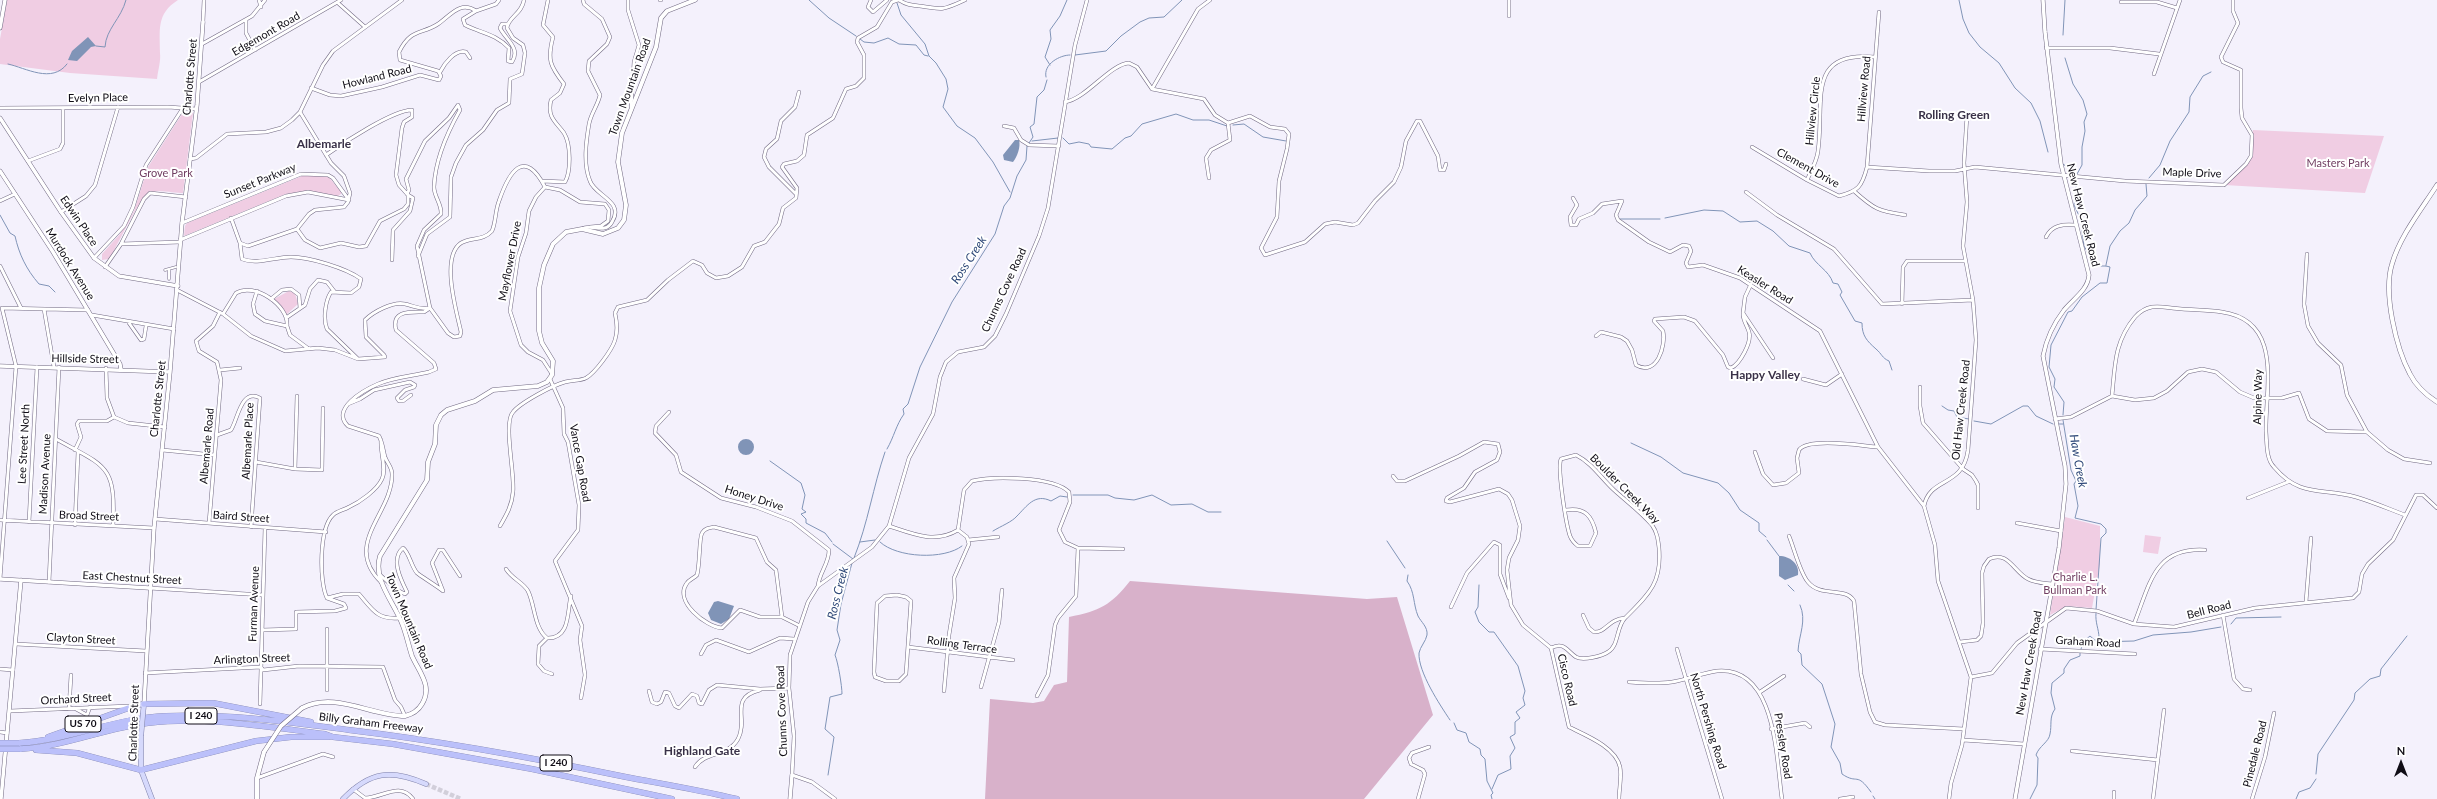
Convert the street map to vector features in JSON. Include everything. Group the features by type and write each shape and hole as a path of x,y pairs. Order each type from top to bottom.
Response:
{"highway":[{"path":"141,705 213,703 374,731"},
{"name":"US 70","path":"29,743 141,705"},
{"name":"Billy Graham Freeway","path":"0,743 21,747 29,743 140,719 165,716 243,718 374,731 522,756 737,799"},
{"name":"Billy Graham Freeway","path":"0,749 64,743 133,725 165,722 212,722 325,734 333,737 392,744 532,769 672,799"},
{"path":"21,747 77,753 141,770 245,743 279,738 333,737"}],"main road":[{"name":"Town Mountain Road","path":"405,716 413,713 420,707 426,698 426,688 399,618 378,573 378,562 383,549 427,480 428,462 435,444 436,425 440,415 447,410 471,403 493,390 538,386 551,377 552,358 539,337 540,280 550,250 559,236 566,232 582,229 603,234 618,228 624,220 626,205 618,162 622,133 656,47 661,18 667,11 695,0"},
{"path":"2437,185 2394,256 2388,289 2394,322 2410,374 2418,387 2437,402"},
{"path":"257,799 257,778 264,752 281,726 302,708 314,703 331,701 405,716"},
{"name":"Charlotte Street","path":"141,705 143,713 141,770 152,799"},
{"path":"343,799 352,789 371,778 388,774 408,776 426,784"}],"street":[{"path":"0,28 6,0"},
{"name":"Charlotte Street","path":"141,705 145,673 149,588 154,528 178,288 180,241 199,82 204,0"},
{"path":"259,0 261,7"},
{"path":"202,44 246,20 261,7 265,0"},
{"name":"Edgemont Road","path":"199,82 341,0"},
{"path":"190,159 196,158 226,134 266,132 281,128 300,112 311,88 333,51 402,0"},
{"path":"499,0 496,4 476,11 463,19 464,23 501,41 509,48 508,61 512,62 516,55 515,49 500,28 502,24 507,24 518,15 524,0"},
{"path":"542,181 565,182 569,175 565,136 552,119 549,110 551,100 560,94 564,84 550,65 550,48 553,37 544,25 548,0"},
{"path":"583,0 584,4 602,18 610,37 607,44 589,61 588,72 600,95 590,122 585,158 586,168 593,188 610,198 615,210 612,223 607,227 600,229 590,227"},
{"path":"628,0 628,10 639,45 633,74 631,109"},
{"path":"871,0 868,7 873,12 887,0"},
{"path":"500,526 510,508 513,492 512,448 508,431 511,414 554,386 564,382 584,379 595,371 615,341 617,325 615,313 618,307 647,300 668,280 693,262 702,265 708,274 716,278 728,276 742,267 754,246 769,238 779,224 783,208 794,201 796,194 797,188 786,175 782,167 784,164 797,161 804,155 807,134 834,118 846,89 856,86 862,81 865,64 863,50 858,42 858,38 877,27 892,2 898,0 910,6 936,10 944,9 965,0"},
{"name":"Chunns Cove Road","path":"790,799 794,736 789,688 790,655 794,639 808,602 818,586 872,547 889,526 909,458 933,414 940,377 946,362 958,352 984,347 994,336 1006,314 1042,228 1052,192 1074,45 1086,0"},
{"path":"1152,88 1198,9 1210,0"},
{"path":"1509,0 1509,16"},
{"name":"New Haw Creek Road","path":"2015,799 2061,531 2066,478 2044,370 2044,351 2051,332 2061,313 2084,289 2089,278 2063,174 2046,48 2043,0"},
{"path":"2154,74 2180,0"},
{"name":"Maple Drive","path":"1867,167 1929,171 1965,170 1975,168 2063,174 2125,181 2224,185 2230,181 2250,159 2252,134 2241,114 2241,70 2223,62 2221,56 2238,23 2233,11 2233,0"},
{"path":"2121,2 2157,2 2177,8"},
{"path":"338,3 365,26"},
{"name":"Howland Road","path":"440,72 400,60 398,54 403,44 414,33 438,24 455,9 467,7 476,11"},
{"name":"Hillview Road","path":"1867,167 1879,12"},
{"path":"246,20 246,33 255,50"},
{"path":"418,258 427,234 450,217 451,178 466,145 483,130 497,110 509,103 510,79 522,74 525,53 523,45 508,33 507,24"},
{"path":"2046,48 2104,47 2160,54"},
{"name":"Howland Road","path":"311,88 330,95 341,96 382,87 420,75 437,80 440,78 440,72 449,60 459,52 466,52 470,58"},
{"name":"Hillview Circle","path":"1807,180 1818,153 1825,75 1835,62 1847,56 1876,57"},
{"path":"1066,102 1071,101 1102,80 1115,68 1125,63 1137,67 1152,88 1204,99 1215,115 1228,123 1250,116 1270,127 1285,129 1289,134 1279,181 1277,217 1261,248 1265,255 1304,242 1325,224 1335,222 1353,225 1358,223 1375,200 1394,182 1401,167 1406,141 1417,121 1420,121 1438,156 1440,170 1444,170 1446,164"},
{"path":"796,194 768,167 764,157 766,149 777,139 781,121 795,107 799,92"},
{"path":"297,229 305,240 320,248 341,243 363,247 369,243 380,221 407,206 409,190 406,179 422,146 449,118 458,105 460,110 444,142 434,188 441,205 441,214 424,230 417,246 418,258 430,308 448,333 454,337 460,336 461,332 451,288 451,275 456,249 466,240 482,238 492,231 499,201 513,170 522,165 528,166 539,175 545,187 552,186 580,202 605,204 608,210 608,221 601,226 582,229"},
{"path":"60,212 86,196 95,185 118,107"},
{"name":"Evelyn Place","path":"0,108 118,107 196,109"},
{"path":"28,161 60,149 63,143 63,108"},
{"path":"94,258 124,226 133,207 146,165 183,108"},
{"path":"326,155 349,139 400,113 412,110 412,116 404,122 402,128 396,175 399,185 408,195 413,198 412,208 393,230 392,260"},
{"path":"240,243 248,246 297,229 309,214 315,210 344,207 349,200 350,193 347,180 326,155 300,112"},
{"name":"Old Haw Creek Road","path":"1924,506 1932,491 1956,476 1963,469 1968,450 1976,367 1976,340 1973,300 1965,261 1963,242 1967,195 1965,170 1967,115"},
{"name":"Edwin Place","path":"0,118 60,212 94,258 105,267 125,278 178,288"},
{"path":"1209,178 1206,158 1211,150 1230,140 1228,123"},
{"path":"1004,126 1014,128 1027,144 1059,146"},
{"name":"Clement Drive","path":"1752,146 1807,180 1839,196 1854,191"},
{"path":"1867,167 1863,183 1854,191 1870,206 1881,211 1905,215"},
{"name":"Murdock Avenue","path":"0,171 92,315 120,364 121,369"},
{"name":"Sunset Parkway","path":"182,223 301,174 328,175 333,178 349,200"},
{"name":"Mayflower Drive","path":"545,187 536,197 529,211 526,233 518,258 510,311 522,345 528,352 544,360 551,377"},
{"name":"Sunset Parkway","path":"180,241 231,218 297,194 308,192 349,200"},
{"path":"1746,192 1777,215 1834,249 1882,304 1973,300"},
{"path":"105,267 121,244 144,199 150,193 186,197"},
{"path":"0,201 15,194"},
{"name":"Keasler Road","path":"1573,198 1577,205 1570,217 1571,225 1576,225 1580,219 1593,213 1602,204 1622,201 1616,215 1618,220 1649,242 1670,252 1683,245 1689,246 1691,251 1686,263 1688,267 1707,266 1751,284 1820,331 1878,447 1924,506"},
{"path":"231,218 240,243 240,255 246,260 298,257 350,273 361,279 359,288 350,293 334,291 327,282 318,280 310,289 306,305 286,318"},
{"path":"2046,237 2049,231 2057,226 2075,225"},
{"path":"121,244 180,241"},
{"path":"2307,254 2304,304 2308,326 2318,344 2341,365 2346,395 2367,432 2388,450 2404,459 2430,463"},
{"path":"1902,304 1903,267 1906,261 1965,261"},
{"path":"0,266 21,308"},
{"path":"165,270 176,267"},
{"path":"169,269 169,279"},
{"path":"1596,336 1601,332 1624,339 1632,350 1636,365 1647,367 1657,361 1664,344 1663,331 1654,321 1655,319 1688,318 1701,326 1723,355 1727,366 1731,368 1739,360 1750,334 1743,314 1744,302 1751,284"},
{"path":"178,288 222,313 251,336 266,344 285,351 309,349 335,350 358,360 384,357 366,337 364,328 366,319 397,303 417,308 430,308"},
{"path":"240,368 220,370 213,358 197,348 196,341 213,326 236,292 249,289 257,291 271,299 286,318 290,334 309,349"},
{"path":"271,299 282,290 291,289 299,295 300,308"},
{"path":"257,291 253,304 255,314 265,321 287,326"},
{"path":"334,291 331,292 328,300 326,325 358,360"},
{"name":"Alpine Way","path":"2112,396 2117,351 2124,330 2141,311 2155,305 2167,308 2223,312 2244,319 2259,331 2264,342 2269,370 2267,399 2268,455 2272,466 2288,482 2311,491 2355,497 2405,515"},
{"path":"0,579 16,366 1,308 88,310"},
{"path":"381,582 373,574 366,546 369,531 385,502 392,474 381,440 376,435 351,428 344,422 343,412 348,404 377,384 436,369 434,363 396,330 394,324 398,316 403,312 424,312 430,308"},
{"path":"44,309 54,367"},
{"path":"1743,314 1773,358"},
{"path":"92,315 146,326 174,329"},
{"path":"129,323 141,340 144,339 146,326"},
{"name":"Hillside Street","path":"0,366 106,368 170,372"},
{"name":"Lee Street North","path":"29,522 37,367"},
{"name":"Madison Avenue","path":"49,582 60,367"},
{"path":"106,368 107,398 114,417 128,423 165,427"},
{"path":"2055,419 2071,417 2112,396 2135,400 2154,398 2167,391 2188,372 2202,369 2216,372 2240,392 2254,398 2282,398 2299,393 2309,419 2327,431 2367,432"},
{"name":"Albemarle Road","path":"209,523 217,435 220,370"},
{"path":"1803,379 1826,385 1842,374"},
{"name":"Vance Gap Road","path":"551,377 564,413 564,434 568,442 579,505 578,530 555,561 582,626 580,640 585,675 581,698"},
{"path":"348,404 360,399 374,390 410,382 415,384 414,387 405,390 397,398 399,401 403,402 411,395"},
{"path":"1920,387 1920,406 1923,423 1963,469 1972,475 1978,485 1978,508"},
{"name":"Albemarle Place","path":"217,435 231,430 242,403 247,397 258,396 261,404 251,526"},
{"path":"295,469 299,407 297,396"},
{"path":"256,462 295,469 322,470 323,408"},
{"name":"Honey Drive","path":"669,412 656,426 655,433 676,455 682,472 721,498 756,507 792,520 829,550 828,562 819,579 818,586"},
{"path":"75,450 81,437 77,424 79,420 108,421 114,417"},
{"path":"56,439 105,469 110,478 114,495 113,526"},
{"path":"262,630 296,630 296,612 335,611 346,608 344,604 327,598 324,592 321,563 323,537 332,516 361,500 381,481 384,474 380,457 381,440"},
{"name":"Cisco Road","path":"1393,476 1397,480 1405,480 1459,456 1484,442 1498,444 1500,452 1497,460 1475,472 1464,488 1445,499 1450,502 1499,489 1508,494 1517,514 1520,526 1518,540 1509,558 1507,570 1510,598 1519,622 1551,648 1569,727 1592,736 1617,761 1620,774 1619,799"},
{"path":"1755,452 1763,474 1773,485 1786,483 1799,473 1798,458 1800,450 1808,444 1826,443 1878,447"},
{"path":"162,450 214,456"},
{"path":"75,525 78,452"},
{"name":"Boulder Creek Way","path":"1566,510 1580,510 1591,517 1596,533 1590,546 1578,546 1574,543 1566,510 1558,466 1561,459 1576,455 1590,464 1603,480 1652,525 1656,533 1660,571 1639,606 1625,618"},
{"path":"958,530 964,490 972,481 1042,480 1056,484 1069,492 1070,502 1060,526 1060,535 1065,542 1078,548 1123,549"},
{"path":"2248,498 2288,482"},
{"name":"Bell Road","path":"1971,677 1992,674 2017,643 2066,608 2096,611 2134,624 2174,627 2255,608 2346,599 2356,596 2359,592 2362,574 2368,564 2393,540 2414,497 2418,494 2424,496 2437,508"},
{"path":"1924,506 1935,545 1938,581 1971,677 1963,740 1951,783 1949,799"},
{"name":"Baird Street","path":"155,519 326,532"},
{"name":"Broad Street","path":"0,520 52,524 154,528"},
{"path":"2017,523 2061,531"},
{"path":"889,526 930,538 940,537 958,530"},
{"path":"782,617 776,570 768,562 756,538 714,527 706,528 702,534 701,558 697,575 687,583 684,595 698,618 713,627 722,628 740,610 760,617 782,617 800,626"},
{"name":"Furman Avenue","path":"260,704 265,528"},
{"path":"944,691 955,598 954,578 968,549 968,540 958,530"},
{"path":"1789,536 1808,582 1820,591 1847,594 1854,601 1860,668 1874,720 1885,725 1964,730"},
{"path":"968,540 998,537"},
{"path":"2306,602 2311,538"},
{"path":"1451,606 1467,573 1494,542 1500,545 1500,574 1510,598"},
{"path":"378,573 405,594 407,592 396,566 400,550 404,548 417,574 443,590 432,563 440,549 443,550 460,576"},
{"path":"1037,696 1048,675 1055,625 1058,618 1076,596 1078,548"},
{"path":"2134,624 2153,579 2165,559 2182,550 2205,550"},
{"path":"1960,642 1977,640 1982,634 1982,572 1989,559 2004,558 2011,562 2028,580 2052,584"},
{"path":"506,569 510,576 528,590 540,628 546,638"},
{"name":"East Chestnut Street","path":"0,579 263,595"},
{"path":"1,799 21,580"},
{"path":"981,687 1000,613 1002,590"},
{"path":"327,598 343,594 359,594 379,616 386,619 399,618"},
{"path":"903,595 910,601 908,647 906,674 904,679 899,681 886,681 875,677 873,667 877,603 886,596 903,595"},
{"path":"552,674 544,671 538,664 539,646 546,638 559,633 568,622 570,596"},
{"path":"1583,615 1589,628 1594,632 1604,630 1608,624 1615,619 1625,618"},
{"path":"2223,616 2234,679 2243,689 2250,690"},
{"path":"1551,648 1564,646 1577,658 1587,659 1608,653 1613,649 1618,627 1625,618"},
{"path":"327,629 327,690"},
{"path":"701,654 706,644 716,640 749,652 780,638 794,639"},
{"name":"Clayton Street","path":"16,644 146,652"},
{"name":"Rolling Terrace","path":"908,647 1013,660"},
{"name":"North Pershing Road","path":"1677,649 1722,799"},
{"name":"Graham Road","path":"2040,649 2135,654"},
{"name":"Arlington Street","path":"145,673 261,667 263,670 327,666 383,667 395,700 405,716"},
{"path":"0,669 13,670"},
{"name":"Pressley Road","path":"1629,682 1660,683 1686,679 1708,673 1727,672 1750,682 1760,692 1767,707 1782,799"},
{"path":"69,709 71,675"},
{"path":"1760,692 1784,676"},
{"path":"649,691 652,702 657,704 667,692 670,694 678,708 682,707 692,694 697,696 699,703 702,704 712,686 717,684 760,689 789,688"},
{"path":"695,767 704,758 723,753 734,746 739,735 742,700 747,694 760,689"},
{"name":"Orchard Street","path":"10,711 141,705"},
{"path":"74,708 87,715 90,707"},
{"path":"2153,799 2164,710"},
{"name":"Pinedale Road","path":"2252,799 2265,757 2274,713"},
{"path":"1771,729 1805,724 1810,727"},
{"path":"0,732 7,733"},
{"path":"1963,740 2024,744"},
{"path":"1418,799 1425,774 1423,770 1411,764 1409,758 1412,754 1429,747"},
{"path":"2072,751 2158,760"},
{"path":"257,778 323,754 333,757"},
{"path":"792,775 812,782 835,799"},
{"path":"352,789 365,798 398,790 407,793 413,799"},
{"path":"2114,792 2114,799"},
{"path":"1840,799 1853,797"}],"green space":[{"path":"7,0 178,0 166,11 161,23 160,59 157,79 70,73 0,64 0,39"},
{"name":"Grove Park","path":"186,112 193,113 183,193 161,191 149,193 134,213 109,259 102,260 102,254 120,234 134,211 148,167 182,114"},
{"name":"Masters Park","path":"2253,130 2384,136 2365,193 2224,185 2250,159"},
{"path":"302,176 328,176 342,193 337,197 308,191 286,194 184,236 185,226 187,223"},
{"path":"289,291 295,293 298,304 286,315 274,299"},
{"name":"Charlie L. Bullman Park","path":"2065,517 2100,526 2100,564 2092,608 2067,606 2050,615"},
{"path":"2145,535 2161,537 2158,554 2143,552"}],"shaded area":[{"path":"1130,581 1367,599 1397,597 1433,715 1364,799 985,799 990,699 1033,703 1044,701 1054,685 1067,682 1069,617 1089,612 1104,606 1117,596"}],"water":[{"path":"88,37 96,46 91,47 77,61 68,60 72,51"},
{"path":"1015,140 1019,140 1019,149 1016,157 1013,162 1004,160 1003,155"},
{"path":"746,439 752,441 754,447 752,453 746,455 740,453 738,447 740,441"},
{"path":"1779,556 1787,557 1796,564 1798,575 1785,580 1779,576"},
{"path":"718,601 734,606 729,619 721,624 711,620 708,613 714,602"}],"waterway":[{"path":"96,46 105,47 108,35 121,13 126,0"},
{"path":"809,0 829,18 856,36"},
{"name":"Ross Creek","path":"1050,65 1045,57 1051,39 1050,30 1060,16 1067,0"},
{"path":"1075,55 1106,51 1121,36 1140,22 1149,18 1164,17 1182,0"},
{"path":"1959,0 1963,19 1969,33 1980,47 1999,63 2015,88 2031,103 2040,121 2048,152"},
{"name":"Haw Creek","path":"2063,35 2065,0"},
{"path":"897,3 901,15 925,44 929,56 936,63 946,79 948,89 943,107 957,126 975,138 993,162 1010,192"},
{"path":"860,39 864,42 874,43 888,38 899,44 916,45 924,55 928,56"},
{"path":"1046,77 1047,68 1053,61 1066,55 1070,55"},
{"name":"Haw Creek","path":"2063,164 2077,174 2082,165 2082,147 2085,131 2084,122 2087,114 2083,100 2073,84 2065,58"},
{"path":"8,64 46,74 61,70 67,64"},
{"path":"2149,178 2160,165 2170,141 2189,112 2190,97 2203,76 2211,72"},
{"name":"Ross Creek","path":"887,449 904,414 903,409 908,404 920,367 952,302 995,234 1004,206 1010,198 1017,176 1026,160 1027,146 1033,137 1030,127 1034,124 1037,97 1044,90 1047,80"},
{"path":"1063,138 1069,144 1079,142 1089,144 1091,147 1112,149 1125,138 1131,136 1142,124 1176,114 1193,120 1209,120 1227,126"},
{"path":"1233,125 1244,124 1263,137 1286,141"},
{"path":"1032,141 1058,138"},
{"name":"Haw Creek","path":"2077,179 2074,205 2083,224 2082,232 2084,246 2093,262 2101,266 2106,266"},
{"path":"2106,265 2110,246 2120,231 2129,223 2135,210 2147,196 2146,184"},
{"path":"1665,218 1704,210 1723,211 1740,222 1757,221 1773,231 1789,246 1810,253 1815,261 1831,278 1833,283 1838,284 1842,292 1840,295 1855,321 1862,323 1866,338 1883,357 1889,361 1892,370"},
{"path":"0,215 10,233 15,236 21,255 30,273 39,284 49,286 55,292"},
{"path":"1620,219 1660,219"},
{"name":"Haw Creek","path":"2063,415 2064,402 2054,387 2055,379 2049,367 2051,345 2068,312 2072,311 2082,297 2100,283 2107,283 2110,267 2106,266"},
{"path":"1942,406 1948,410 1954,411 1957,417 1969,419"},
{"path":"1974,421 1991,424 2023,406 2028,406 2036,416 2053,424"},
{"name":"Haw Creek","path":"2063,420 2071,470 2076,481 2074,484 2078,506 2075,518 2101,524 2106,529 2106,533 2101,538 2096,610"},
{"name":"Haw Creek","path":"2058,424 2063,424"},
{"path":"1631,443 1661,457 1683,473 1718,483 1729,493 1740,510 1759,523 1759,531 1766,537"},
{"name":"Ross Creek","path":"854,558 863,532 885,452"},
{"path":"770,461 801,483 805,495 802,509 806,512 801,514 806,519 806,523 825,533 832,542"},
{"path":"1073,495 1108,495 1115,498 1134,500 1152,495 1171,505 1192,504 1208,512 1221,512"},
{"path":"993,531 1015,518 1028,505 1036,500 1045,499 1051,501 1060,496 1067,497"},
{"path":"860,542 875,540"},
{"path":"1767,540 1779,556"},
{"path":"1387,541 1405,568"},
{"path":"880,542 897,551 921,555 944,554 954,551 962,546"},
{"path":"833,544 853,559"},
{"name":"Ross Creek","path":"828,775 834,737 825,729 830,697 842,694 840,674 835,655 840,640 837,630 841,604 852,563"},
{"path":"1408,575 1407,581 1410,585 1416,612 1427,632 1419,653 1422,669 1430,688 1450,720"},
{"path":"1479,585 1478,607 1475,612 1479,622 1489,632 1494,632 1518,666 1525,691 1523,698 1525,705 1516,712 1520,718 1515,722 1515,734 1510,737 1515,748 1510,756 1511,769 1498,775 1492,789"},
{"path":"1788,585 1794,591"},
{"path":"1800,605 1803,622 1798,651 1801,654 1802,665 1822,684 1835,724 1831,747 1840,763 1842,774 1859,780 1871,792"},
{"name":"Haw Creek","path":"2095,640 2099,638 2096,613"},
{"path":"2231,624 2236,618 2281,617"},
{"path":"2081,649 2084,641 2090,636 2097,642 2134,641 2153,635 2191,632 2221,627"},
{"path":"2316,774 2318,754 2354,700 2355,693 2370,679 2380,676 2381,669 2407,636"},
{"name":"Haw Creek","path":"2030,799 2037,785 2038,758 2036,755 2039,749 2046,742 2051,731 2051,718 2055,709 2051,693 2052,683 2064,673 2064,669 2070,660 2080,656 2080,652"},
{"path":"1454,723 1457,730 1466,733 1469,742 1480,749 1481,755 1485,759 1487,781 1493,793 1491,795 1492,799"},
{"path":"2296,799 2299,792 2310,788 2316,779"}],"tunnel":[{"path":"426,784 461,799"}],"district":[{"name":"Rolling Green","path":"1954,115"},
{"name":"Albemarle","path":"324,144"},
{"name":"Happy Valley","path":"1765,375"},
{"name":"Highland Gate","path":"702,751"}]}
